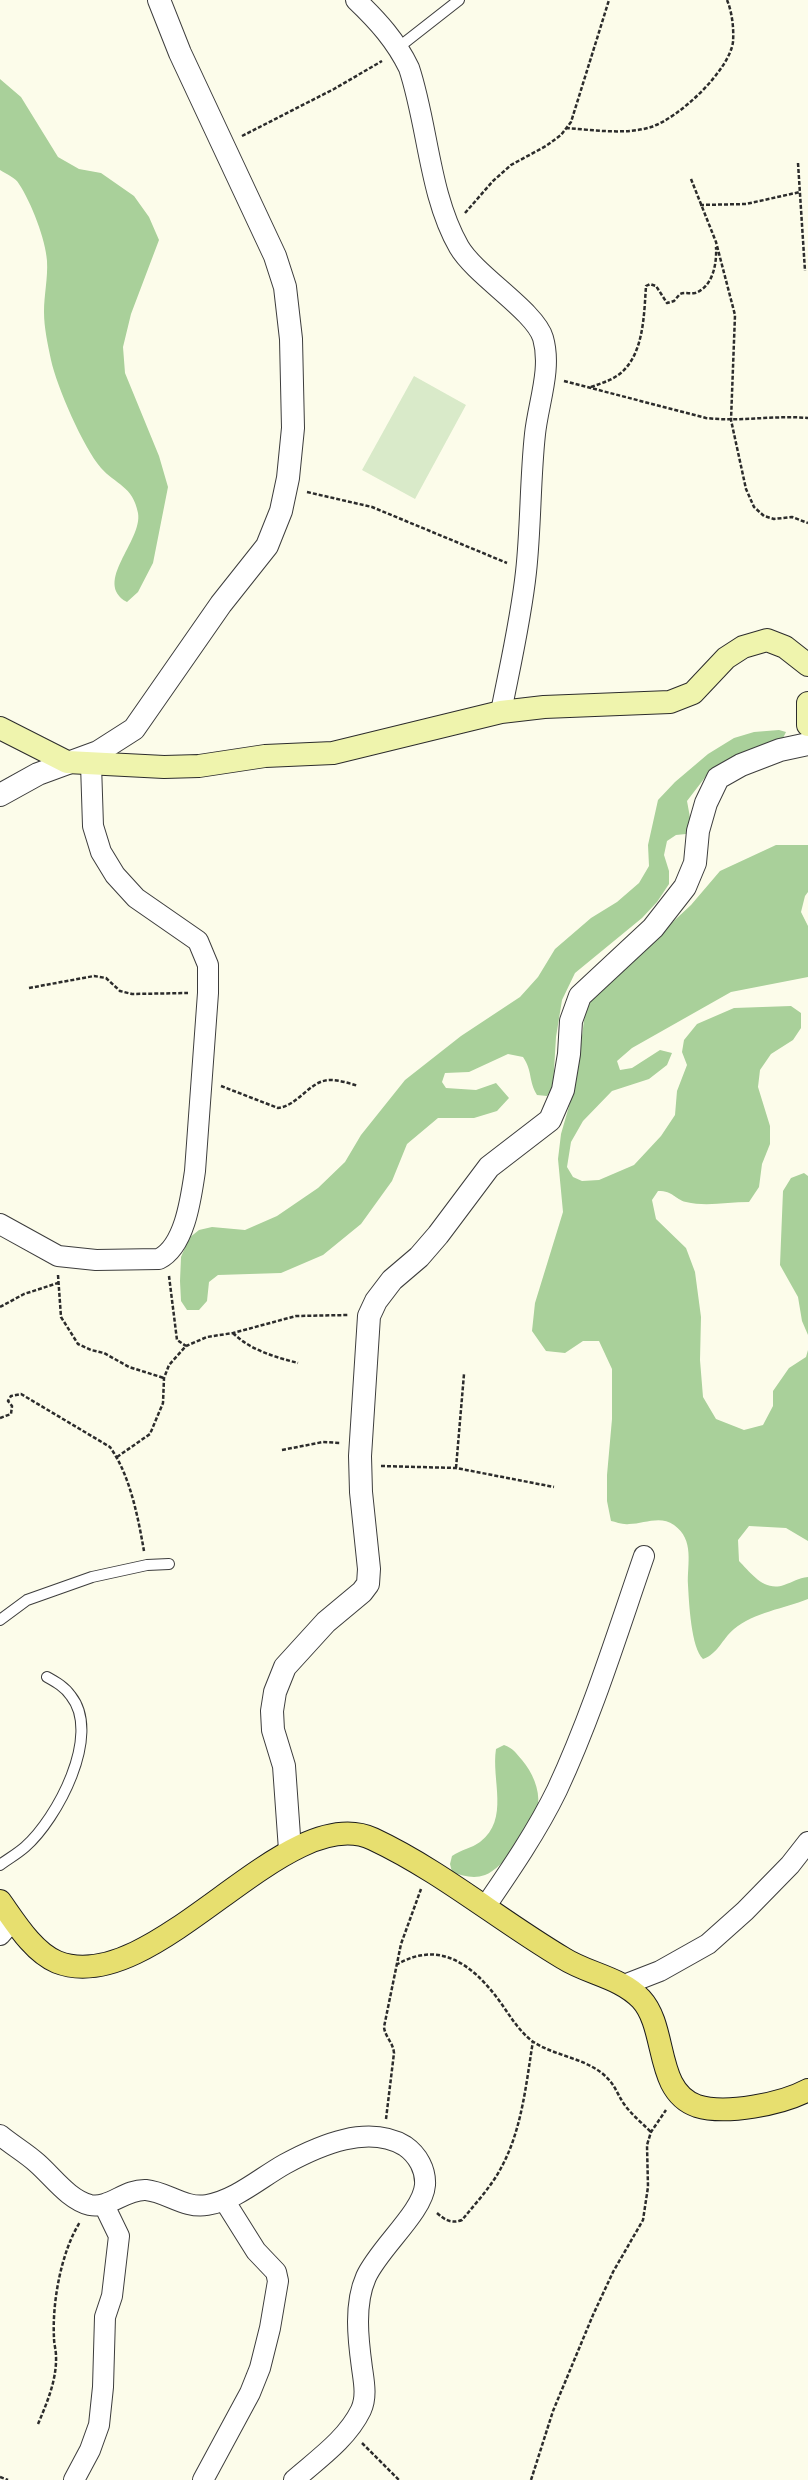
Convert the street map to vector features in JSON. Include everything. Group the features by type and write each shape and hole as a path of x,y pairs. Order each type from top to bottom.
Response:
{"main road":[{"path":"0,728 67,762 91,764 200,766 265,756 333,753 502,712 544,707 670,702 693,693 726,658 743,647 767,640 785,647 808,665"},
{"path":"808,703 808,725"},
{"path":"0,1901 7,1927 56,1961 79,1967 102,1965 129,1955 204,1911 290,1850 316,1840 347,1834 359,1834 397,1852 429,1871 565,1960 624,1985 643,2001 654,2026 670,2081 679,2096 697,2106 740,2108 769,2102 808,2090"}],"street":[{"path":"0,795 25,780 104,748 134,729 222,604 267,546 281,512 286,488 293,428 291,339 285,287 275,256 222,146 180,53 159,0"},
{"path":"356,0 399,47 416,87 428,146 450,228 460,248 488,280 533,322 543,337 546,356 535,434 526,571 502,712"},
{"path":"290,1850 284,1766 273,1730 272,1711 275,1692 285,1667 300,1648 326,1622 362,1592 368,1584 369,1564 360,1465 369,1316 376,1301 392,1280 419,1257 438,1235 489,1168 550,1120 563,1090 570,1054 571,1021 580,996 653,928 685,887 695,864 698,830 706,802 718,778 741,765 780,750 808,744"},
{"path":"0,1224 58,1256 96,1260 149,1260 167,1255 175,1245 191,1198 208,992 208,964 198,941 136,898 115,875 101,852 93,826 91,764"},
{"path":"485,1907 525,1848 557,1790 602,1677 644,1556"},
{"path":"624,1985 660,1971 708,1944 750,1906 790,1865 808,1842"},
{"path":"0,2135 36,2162 79,2201 98,2205 128,2192 144,2190 157,2192 188,2204 206,2205 224,2200 286,2164 319,2149 347,2139 366,2136 392,2138 409,2149 422,2164 425,2184 422,2200 372,2264 362,2286 358,2312 365,2390 362,2409 351,2427 332,2447 294,2480"},
{"path":"203,2480 250,2393 260,2368 270,2328 278,2281 276,2272 256,2251 224,2200"},
{"path":"74,2480 90,2450 99,2425 103,2380 105,2317 112,2296 119,2236 98,2205"}],"lane":[{"path":"399,47 459,0"},
{"path":"0,1620 27,1600 92,1577 147,1565 169,1564"},
{"path":"0,1865 26,1846 52,1815 69,1787 77,1757 81,1738 78,1709 72,1696 63,1687 47,1676"}],"path":[{"path":"450,228 475,204 493,181 511,165 546,146 566,128 577,110 609,0"},
{"path":"566,128 631,130 651,127 688,106 725,61 732,43 733,24 727,0"},
{"path":"222,146 361,74 386,59 399,47"},
{"path":"798,163 805,271"},
{"path":"690,179 716,242 735,315 732,420 746,489 754,507 764,516 774,519 792,517 808,523"},
{"path":"700,205 746,204 800,192"},
{"path":"591,388 616,378 629,364 640,342 646,286 650,284 656,286 667,303 674,301 680,294 695,293 710,280 717,258 716,242"},
{"path":"544,375 706,418 732,420 762,417 808,418"},
{"path":"286,488 372,507 526,571"},
{"path":"29,988 94,976 106,978 120,991 132,994 208,992"},
{"path":"201,1083 230,1089 278,1108 286,1107 315,1086 328,1080 358,1086"},
{"path":"167,1255 175,1331 177,1340 186,1346"},
{"path":"58,1256 58,1283 61,1316 78,1344 91,1350 104,1353 130,1367 164,1378"},
{"path":"0,1307 24,1294 58,1283"},
{"path":"117,1457 150,1434 163,1403 164,1378 169,1365 186,1346 207,1337 233,1333 296,1316 320,1314 369,1316"},
{"path":"233,1333 239,1340 259,1350 275,1357 298,1363"},
{"path":"456,1468 464,1374"},
{"path":"0,1418 11,1414 12,1406 8,1401 11,1396 21,1394 110,1447 117,1457 140,1527 147,1565"},
{"path":"282,1450 323,1442 361,1443"},
{"path":"360,1465 456,1468 554,1487"},
{"path":"384,2138 394,2053 393,2045 385,2036 384,2027 396,1965 408,1922 429,1871"},
{"path":"396,1965 410,1956 425,1953 442,1955 464,1965 482,1980 513,2022 533,2041 549,2050 579,2060 603,2074 616,2087 624,2103 651,2132"},
{"path":"422,2200 446,2220 454,2223 462,2220 500,2169 515,2131 524,2102 533,2041"},
{"path":"531,2480 553,2411 593,2315 613,2272 643,2220 648,2187 646,2155 651,2132 666,2109 679,2096"},
{"path":"38,2424 53,2383 56,2356 54,2338 58,2283 73,2233 98,2205"},
{"path":"351,2427 358,2439 399,2480"},
{"path":"0,2477 8,2480"}],"green space":[{"path":"0,79 21,97 58,157 79,169 101,173 134,196 149,217 159,240 131,314 123,347 125,373 159,456 168,487 153,563 138,592 127,602 118,594 115,584 116,573 138,524 136,504 128,491 101,468 86,446 54,372 47,342 44,318 47,261 44,243 33,211 18,182 0,170"},
{"path":"414,376 466,405 415,499 362,470"},
{"path":"779,730 786,732 783,738 710,771 687,801 691,823 686,834 676,835 667,841 664,855 669,871 669,884 657,902 642,918 575,973 562,1000 556,1037 553,1087 547,1096 537,1095 532,1085 528,1067 523,1057 508,1054 469,1072 445,1073 442,1082 446,1088 476,1090 496,1083 509,1098 497,1111 474,1118 438,1118 407,1144 392,1181 361,1224 323,1255 281,1273 218,1275 209,1282 207,1301 199,1310 187,1310 181,1301 180,1281 181,1257 189,1238 199,1230 212,1227 245,1230 277,1216 318,1188 345,1162 361,1135 405,1080 461,1036 520,997 538,977 555,949 591,918 617,902 639,883 649,866 648,845 658,800 675,782 708,754 734,738 754,732"},
{"path":"776,845 808,845 808,892 805,896 801,912 808,926 808,977 731,992 632,1048 617,1061 620,1070 632,1068 660,1050 672,1053 667,1065 649,1079 612,1091 583,1121 571,1142 567,1167 573,1177 582,1181 599,1180 634,1165 661,1136 675,1115 677,1091 687,1065 682,1052 684,1040 697,1024 734,1008 791,1006 801,1013 801,1028 793,1040 771,1054 760,1070 758,1087 770,1126 770,1144 762,1164 759,1187 749,1202 709,1204 686,1202 663,1191 658,1191 652,1200 656,1219 686,1248 695,1272 701,1317 700,1360 703,1397 716,1419 744,1430 763,1425 773,1406 773,1391 789,1368 806,1357 808,1350 808,1541 786,1528 749,1526 738,1540 739,1561 753,1576 764,1584 770,1586 784,1585 801,1578 808,1577 808,1599 760,1615 742,1623 730,1633 712,1654 703,1659 699,1653 693,1635 688,1585 688,1553 685,1538 681,1531 669,1522 658,1520 635,1524 622,1524 611,1521 607,1501 607,1475 612,1419 612,1369 599,1341 583,1341 565,1353 546,1351 532,1331 535,1303 563,1212 558,1159 561,1134 576,1082 585,1013 591,998 691,905 720,871"},
{"path":"804,1173 808,1176 808,1335 802,1321 798,1297 780,1265 783,1191 791,1178"},
{"path":"504,1745 516,1753 532,1775 538,1793 536,1813 518,1845 501,1864 492,1871 477,1877 464,1876 452,1872 450,1864 452,1856 480,1842 489,1833 494,1822 497,1811 496,1749"}]}
